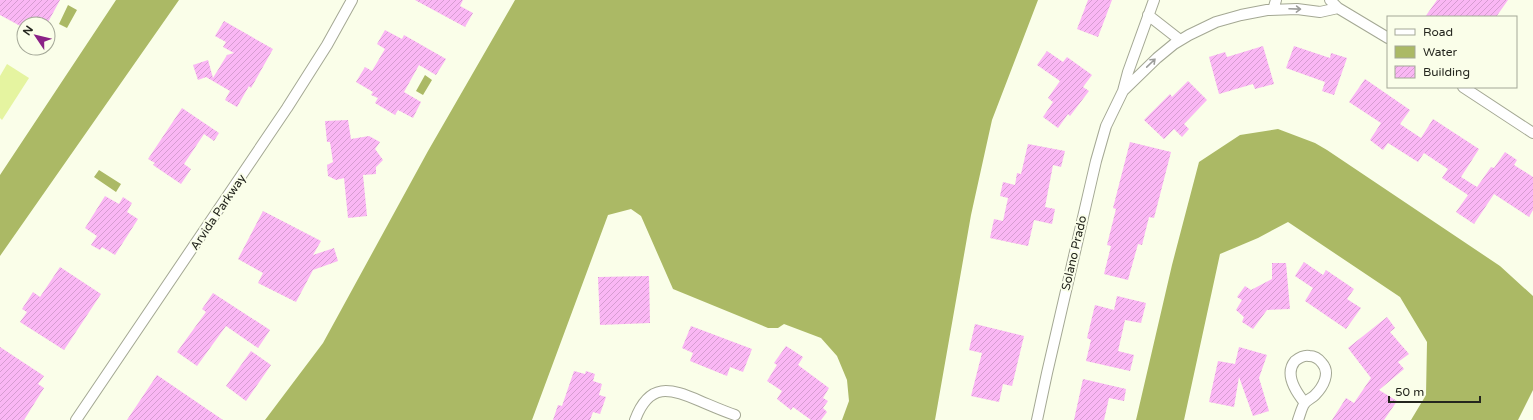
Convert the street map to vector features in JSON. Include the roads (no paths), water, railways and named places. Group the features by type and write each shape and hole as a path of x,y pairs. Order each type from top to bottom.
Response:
{"street":[{"name":"Arvida Parkway","path":"76,420 287,108 327,45 352,0"},
{"name":"Solano Prado","path":"1037,420 1048,366 1096,161 1106,126 1124,91 1128,72 1154,0"},
{"path":"1330,0 1338,8 1387,37"},
{"name":"Solano Prado","path":"1124,91 1157,58 1180,40 1222,20 1274,5 1320,12 1338,8"},
{"path":"1148,15 1180,40"},
{"path":"1465,88 1533,133"},
{"path":"1298,420 1305,403 1314,396 1320,388 1326,374 1324,364 1315,357 1311,356 1298,359 1294,363 1291,374 1295,388 1305,403"},
{"path":"635,420 644,403 660,391 678,392 735,415"}],"water":[{"path":"116,0 179,0 0,256 0,175"},
{"path":"515,0 1038,0 992,120 971,215 935,420 842,420 849,401 847,380 837,356 821,338 784,324 778,328 768,328 673,289 641,216 631,209 608,215 532,420 265,420 323,343 428,151"},
{"path":"68,5 77,10 67,28 59,24"},
{"path":"425,75 432,80 423,95 416,91"},
{"path":"1278,129 1315,143 1327,150 1500,266 1533,296 1533,390 1518,420 1411,420 1426,395 1427,342 1400,297 1288,222 1258,238 1220,254 1184,420 1136,420 1172,265 1199,162 1240,135"},
{"path":"99,170 121,184 116,192 94,177"}]}
